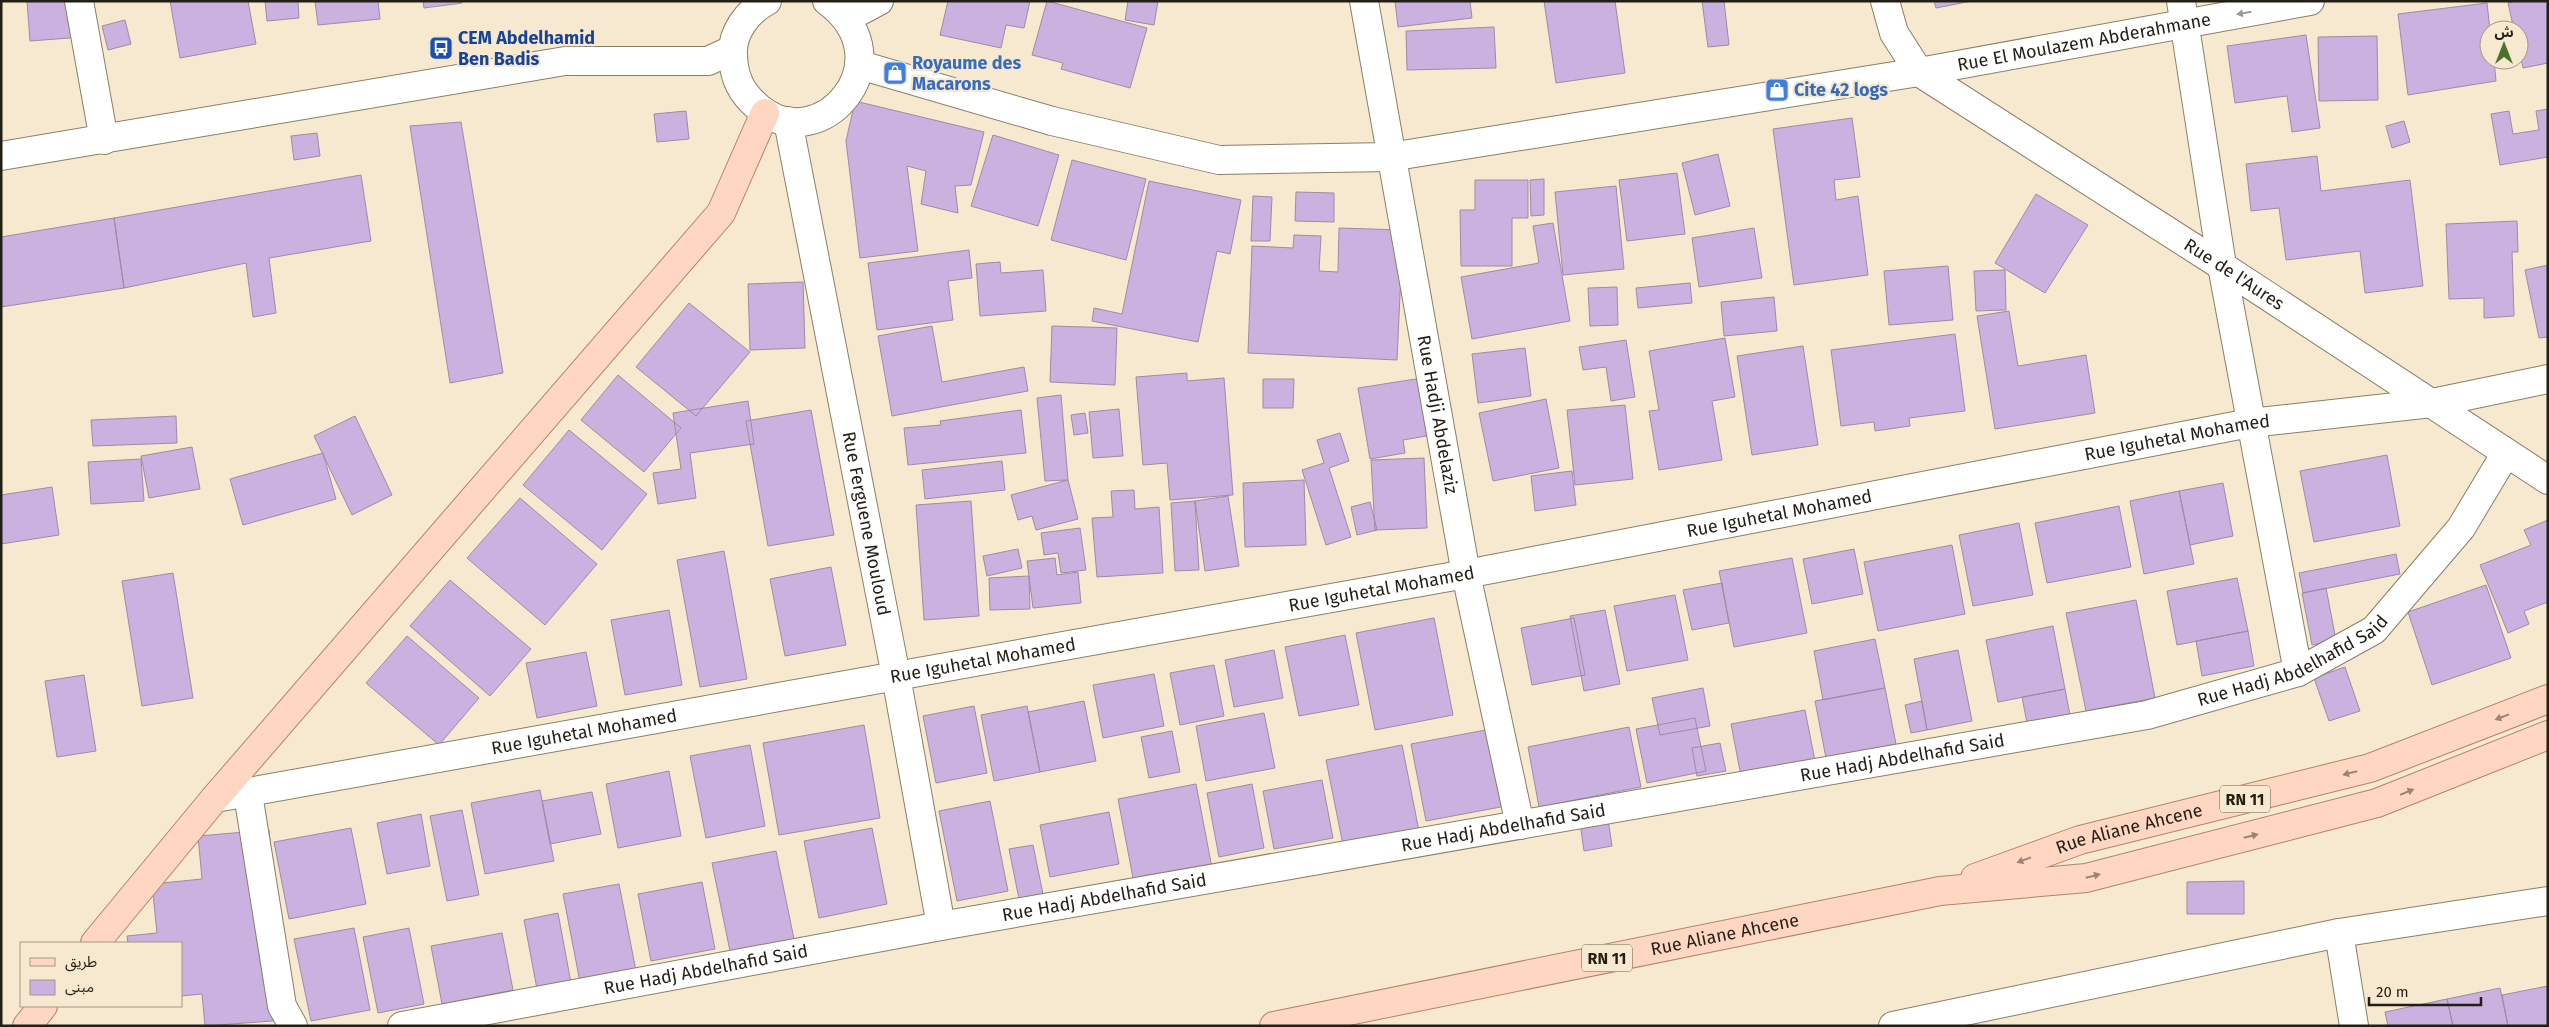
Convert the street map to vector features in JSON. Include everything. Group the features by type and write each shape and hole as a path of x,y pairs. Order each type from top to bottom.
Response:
{"main road":[{"path":"96,942 214,798 721,213 777,117"},
{"name":"Rue Aliane Ahcene","path":"1940,891 2080,840 2370,768 2548,699"},
{"name":"Rue Aliane Ahcene","path":"1274,1026 1940,891 2095,876 2378,803 2548,735"},
{"path":"27,1026 42,1007"}],"street":[{"path":"79,1 104,140"},
{"path":"768,1 756,7 740,26 732,50 734,75 746,97 777,117 814,120 836,108 852,89 860,65 858,40 837,10 879,1"},
{"name":"Rue Hadji Abdelaziz","path":"1364,1 1390,157 1466,574 1520,825"},
{"path":"1885,1 1894,33 1919,72"},
{"name":"Rue El Moulazem Abderahmane","path":"860,65 1052,121 1219,160 1390,157 1919,72 2183,13 2310,1"},
{"path":"2183,13 2222,266 2298,672"},
{"path":"1,156 565,61 708,61 732,50"},
{"name":"Rue de l'Aures","path":"1919,72 2222,266 2548,480"},
{"name":"Rue Ferguene Mouloud","path":"777,117 896,676 941,926"},
{"name":"Rue Iguhetal Mohamed","path":"214,798 248,794 1466,574 2250,423 2432,403 2548,379"},
{"name":"Rue Hadj Abdelhafid Said","path":"402,1026 941,926 2147,715 2298,672 2374,630 2461,528 2506,453"},
{"path":"248,794 282,1006 293,1026"},
{"path":"1894,1026 2339,933 2548,901"},
{"path":"2339,933 2354,1026"}],"building":[{"path":"27,1 81,1 83,37 30,41"},
{"path":"170,1 248,1 256,44 180,58"},
{"path":"265,1 298,1 299,18 267,21"},
{"path":"315,1 378,1 380,19 318,25"},
{"path":"423,1 462,1 462,3 424,8"},
{"path":"948,1 1030,1 1024,28 1006,25 1001,48 940,35"},
{"path":"1047,1 1147,28 1130,88 1061,69 1063,63 1032,55"},
{"path":"1128,1 1158,1 1154,25 1125,20"},
{"path":"1395,1 1470,1 1472,18 1398,27"},
{"path":"1544,1 1615,1 1625,73 1556,83"},
{"path":"1702,1 1724,1 1729,45 1708,47"},
{"path":"1934,1 1972,1 1936,8"},
{"path":"2517,1 2548,1 2548,63 2529,67 2529,20 2512,20 2508,3"},
{"path":"2487,3 2489,20 2479,20 2479,70 2495,70 2496,81 2408,95 2398,14"},
{"path":"125,20 131,44 108,50 102,26"},
{"path":"1494,27 1496,68 1407,70 1406,31"},
{"path":"2306,35 2320,128 2292,132 2287,96 2235,103 2227,46"},
{"path":"2377,36 2378,100 2319,101 2318,37"},
{"path":"855,101 984,132 971,185 955,186 958,213 921,204 926,171 907,166 918,251 860,258 846,141"},
{"path":"2548,109 2548,157 2500,165 2491,114 2509,111 2513,134 2539,130 2536,111"},
{"path":"686,111 689,139 657,142 654,114"},
{"path":"1852,118 1860,177 1834,180 1836,200 1858,196 1868,275 1794,285 1773,129"},
{"path":"2404,121 2410,142 2392,148 2386,126"},
{"path":"461,122 503,373 450,383 410,126"},
{"path":"317,133 320,156 294,160 291,136"},
{"path":"993,135 1059,155 1038,226 971,206"},
{"path":"1718,154 1730,206 1695,215 1682,163"},
{"path":"2317,156 2321,191 2410,180 2423,286 2365,293 2360,251 2286,260 2279,208 2251,211 2246,164"},
{"path":"1072,160 1146,179 1126,260 1051,240"},
{"path":"1677,173 1685,234 1627,241 1619,180"},
{"path":"361,175 371,241 269,258 276,313 253,317 246,263 124,288 114,218"},
{"path":"1544,179 1544,215 1531,216 1530,180"},
{"path":"1475,180 1528,180 1528,218 1512,218 1512,266 1461,266 1460,210 1475,210"},
{"path":"1149,181 1241,200 1230,254 1217,251 1198,342 1092,321 1094,308 1122,314"},
{"path":"1616,186 1624,269 1563,275 1555,192"},
{"path":"1296,192 1334,193 1334,222 1295,221"},
{"path":"2036,194 2088,225 2045,293 1995,263"},
{"path":"1253,196 1272,197 1270,241 1251,241"},
{"path":"114,218 124,288 1,307 1,237"},
{"path":"2517,221 2518,252 2512,252 2514,316 2484,318 2484,298 2449,299 2446,224"},
{"path":"1553,223 1570,321 1472,339 1461,277 1539,263 1533,226"},
{"path":"1339,228 1403,230 1397,360 1248,353 1252,246 1293,248 1294,235 1321,236 1319,271 1338,272"},
{"path":"1754,228 1762,278 1699,287 1692,238"},
{"path":"969,250 972,278 948,281 953,320 877,330 868,263"},
{"path":"1000,262 1001,273 1043,270 1046,311 980,316 976,264"},
{"path":"2548,265 2548,337 2539,338 2525,270"},
{"path":"1948,266 1953,320 1889,325 1884,271"},
{"path":"2005,270 2006,310 1976,311 1974,271"},
{"path":"803,282 805,348 750,350 748,284"},
{"path":"1690,283 1692,303 1638,308 1636,288"},
{"path":"1617,287 1618,325 1590,326 1588,288"},
{"path":"1774,297 1777,331 1724,336 1721,302"},
{"path":"689,303 750,352 696,416 636,367"},
{"path":"2009,311 2018,366 2086,355 2095,413 1995,429 1977,316"},
{"path":"932,326 942,382 1024,367 1028,391 892,416 878,336"},
{"path":"1052,326 1117,328 1115,385 1050,382"},
{"path":"1955,334 1965,411 1909,418 1910,426 1875,431 1874,422 1841,426 1831,350"},
{"path":"1725,338 1735,397 1712,401 1722,460 1659,470 1649,411 1659,410 1649,351"},
{"path":"1626,340 1635,397 1611,401 1606,367 1583,370 1579,347"},
{"path":"1803,346 1818,445 1752,455 1737,356"},
{"path":"1525,348 1531,396 1478,403 1472,354"},
{"path":"1187,373 1187,381 1224,378 1233,495 1170,500 1167,463 1143,465 1136,377"},
{"path":"618,375 681,428 644,472 581,420"},
{"path":"1422,378 1432,435 1403,440 1405,453 1370,459 1358,388"},
{"path":"1263,379 1294,379 1293,408 1263,408"},
{"path":"1061,395 1068,480 1045,481 1037,398"},
{"path":"1546,399 1559,468 1493,481 1479,413"},
{"path":"748,401 754,444 690,453 696,498 658,504 653,473 681,469 673,413"},
{"path":"1625,405 1633,479 1575,485 1567,410"},
{"path":"1119,409 1123,456 1093,458 1089,412"},
{"path":"811,410 834,535 768,546 746,421"},
{"path":"1021,410 1026,453 908,465 904,428 941,425 940,421"},
{"path":"1085,413 1088,433 1074,435 1071,415"},
{"path":"176,416 177,443 93,446 91,420"},
{"path":"355,416 392,495 352,515 314,436"},
{"path":"569,430 647,494 602,550 523,485"},
{"path":"1340,433 1349,461 1329,468 1351,537 1326,545 1302,470 1324,463 1317,440"},
{"path":"192,447 200,489 149,498 141,456"},
{"path":"323,453 336,499 243,525 230,479"},
{"path":"2387,455 2400,526 2314,542 2300,471"},
{"path":"1424,458 1427,528 1375,530 1371,460"},
{"path":"141,459 144,501 91,504 88,462"},
{"path":"1002,461 1005,490 925,499 922,470"},
{"path":"1572,471 1576,505 1535,511 1531,476"},
{"path":"1068,480 1078,519 1036,530 1032,516 1018,520 1011,495"},
{"path":"1304,480 1306,545 1245,547 1243,483"},
{"path":"2223,483 2233,536 2190,545 2179,491"},
{"path":"52,487 59,535 1,544 1,495"},
{"path":"1134,490 1135,509 1159,507 1163,573 1097,577 1092,518 1113,517 1111,491"},
{"path":"2179,491 2194,564 2144,574 2130,501"},
{"path":"1228,496 1239,566 1205,571 1195,501"},
{"path":"520,498 597,564 545,625 467,558"},
{"path":"971,501 979,616 924,620 916,505"},
{"path":"1195,501 1199,570 1175,571 1171,503"},
{"path":"1370,502 1377,530 1357,535 1351,507"},
{"path":"2119,506 2131,567 2047,583 2035,523"},
{"path":"2548,520 2548,602 2524,611 2529,624 2508,633 2480,565 2531,545 2524,530"},
{"path":"2019,523 2033,595 1973,606 1959,535"},
{"path":"1080,528 1086,570 1061,573 1058,553 1044,555 1041,533"},
{"path":"1952,545 1965,614 1878,631 1864,562"},
{"path":"1018,549 1022,568 987,576 983,556"},
{"path":"1854,549 1863,594 1812,604 1803,559"},
{"path":"724,551 747,679 700,687 677,560"},
{"path":"2396,554 2400,574 2303,593 2299,573"},
{"path":"1055,558 1057,575 1078,572 1081,603 1033,608 1027,561"},
{"path":"1792,558 1807,633 1734,647 1719,571"},
{"path":"831,567 846,645 785,656 770,579"},
{"path":"173,573 193,698 142,706 122,581"},
{"path":"1029,576 1030,609 990,610 989,578"},
{"path":"2237,578 2248,631 2177,645 2167,591"},
{"path":"450,580 531,649 490,696 410,626"},
{"path":"1722,583 1729,623 1692,630 1683,590"},
{"path":"2486,585 2511,658 2432,685 2408,612"},
{"path":"2326,588 2336,640 2312,645 2302,593"},
{"path":"1675,595 1688,660 1627,671 1614,606"},
{"path":"2136,600 2155,698 2086,711 2066,613"},
{"path":"669,610 682,685 625,695 611,620"},
{"path":"1605,610 1620,684 1584,691 1570,616"},
{"path":"1434,618 1453,715 1375,730 1356,633"},
{"path":"1574,618 1585,675 1532,685 1521,628"},
{"path":"2053,626 2065,689 1998,702 1986,640"},
{"path":"2248,631 2254,666 2202,676 2196,641"},
{"path":"1345,635 1359,705 1299,716 1285,647"},
{"path":"407,636 479,698 439,745 366,683"},
{"path":"1875,639 1885,688 1823,700 1814,651"},
{"path":"1274,650 1283,698 1234,707 1225,660"},
{"path":"1958,650 1972,721 1927,730 1914,659"},
{"path":"586,652 597,706 537,718 526,663"},
{"path":"1214,665 1224,716 1180,725 1170,673"},
{"path":"2345,667 2360,711 2329,721 2314,678"},
{"path":"1154,674 1164,726 1103,738 1093,685"},
{"path":"84,675 96,751 57,757 45,681"},
{"path":"1703,688 1710,726 1660,735 1652,698"},
{"path":"1885,688 1896,744 1826,758 1815,701"},
{"path":"2065,689 2070,715 2027,723 2022,697"},
{"path":"1084,701 1096,761 1040,772 1028,712"},
{"path":"1922,701 1927,730 1911,733 1905,705"},
{"path":"974,706 987,773 936,783 923,716"},
{"path":"1027,706 1040,772 994,781 981,715"},
{"path":"1805,710 1815,761 1741,776 1731,724"},
{"path":"1264,713 1275,768 1206,781 1196,726"},
{"path":"1695,718 1706,771 1647,783 1636,729"},
{"path":"864,725 880,818 779,835 763,743"},
{"path":"1629,727 1641,787 1539,807 1528,747"},
{"path":"1491,729 1506,806 1426,821 1411,744"},
{"path":"1172,731 1180,772 1149,778 1141,737"},
{"path":"1720,743 1726,771 1697,776 1692,748"},
{"path":"750,745 765,826 706,838 690,756"},
{"path":"1402,745 1419,831 1343,845 1326,760"},
{"path":"669,771 681,836 618,848 606,784"},
{"path":"1322,780 1333,838 1274,849 1263,791"},
{"path":"1196,784 1212,868 1134,883 1118,799"},
{"path":"1252,784 1264,848 1219,857 1207,793"},
{"path":"540,790 554,861 485,874 471,803"},
{"path":"592,792 601,834 550,844 542,801"},
{"path":"990,801 1008,891 957,901 939,811"},
{"path":"462,810 479,895 447,901 430,816"},
{"path":"1109,812 1119,864 1050,877 1040,825"},
{"path":"421,814 430,866 387,874 377,823"},
{"path":"1608,819 1612,846 1584,851 1580,823"},
{"path":"351,828 366,904 289,919 274,842"},
{"path":"872,828 887,904 819,918 804,841"},
{"path":"269,830 285,1020 205,1026 202,994 182,996 182,942 128,942 127,936 157,933 152,884 202,879 198,836"},
{"path":"1033,845 1043,894 1019,899 1009,849"},
{"path":"776,851 795,944 731,956 712,863"},
{"path":"2244,881 2244,914 2187,914 2187,882"},
{"path":"702,882 715,949 651,961 638,894"},
{"path":"619,884 636,971 580,982 563,894"},
{"path":"558,913 571,983 537,989 524,920"},
{"path":"354,928 370,1010 311,1021 294,939"},
{"path":"409,928 424,1004 378,1013 363,937"},
{"path":"502,933 513,990 442,1004 431,946"},
{"path":"2548,986 2548,1026 2508,1026 2502,995"},
{"path":"2500,988 2508,1026 2453,1026 2447,999"},
{"path":"2447,999 2453,1026 2388,1026 2385,1012"}],"place":[{"name":"CEM Abdelhamid Ben Badis","path":"441,48"},
{"name":"Royaume des Macarons","path":"895,73"},
{"name":"Cite 42 logs","path":"1777,90"}]}
